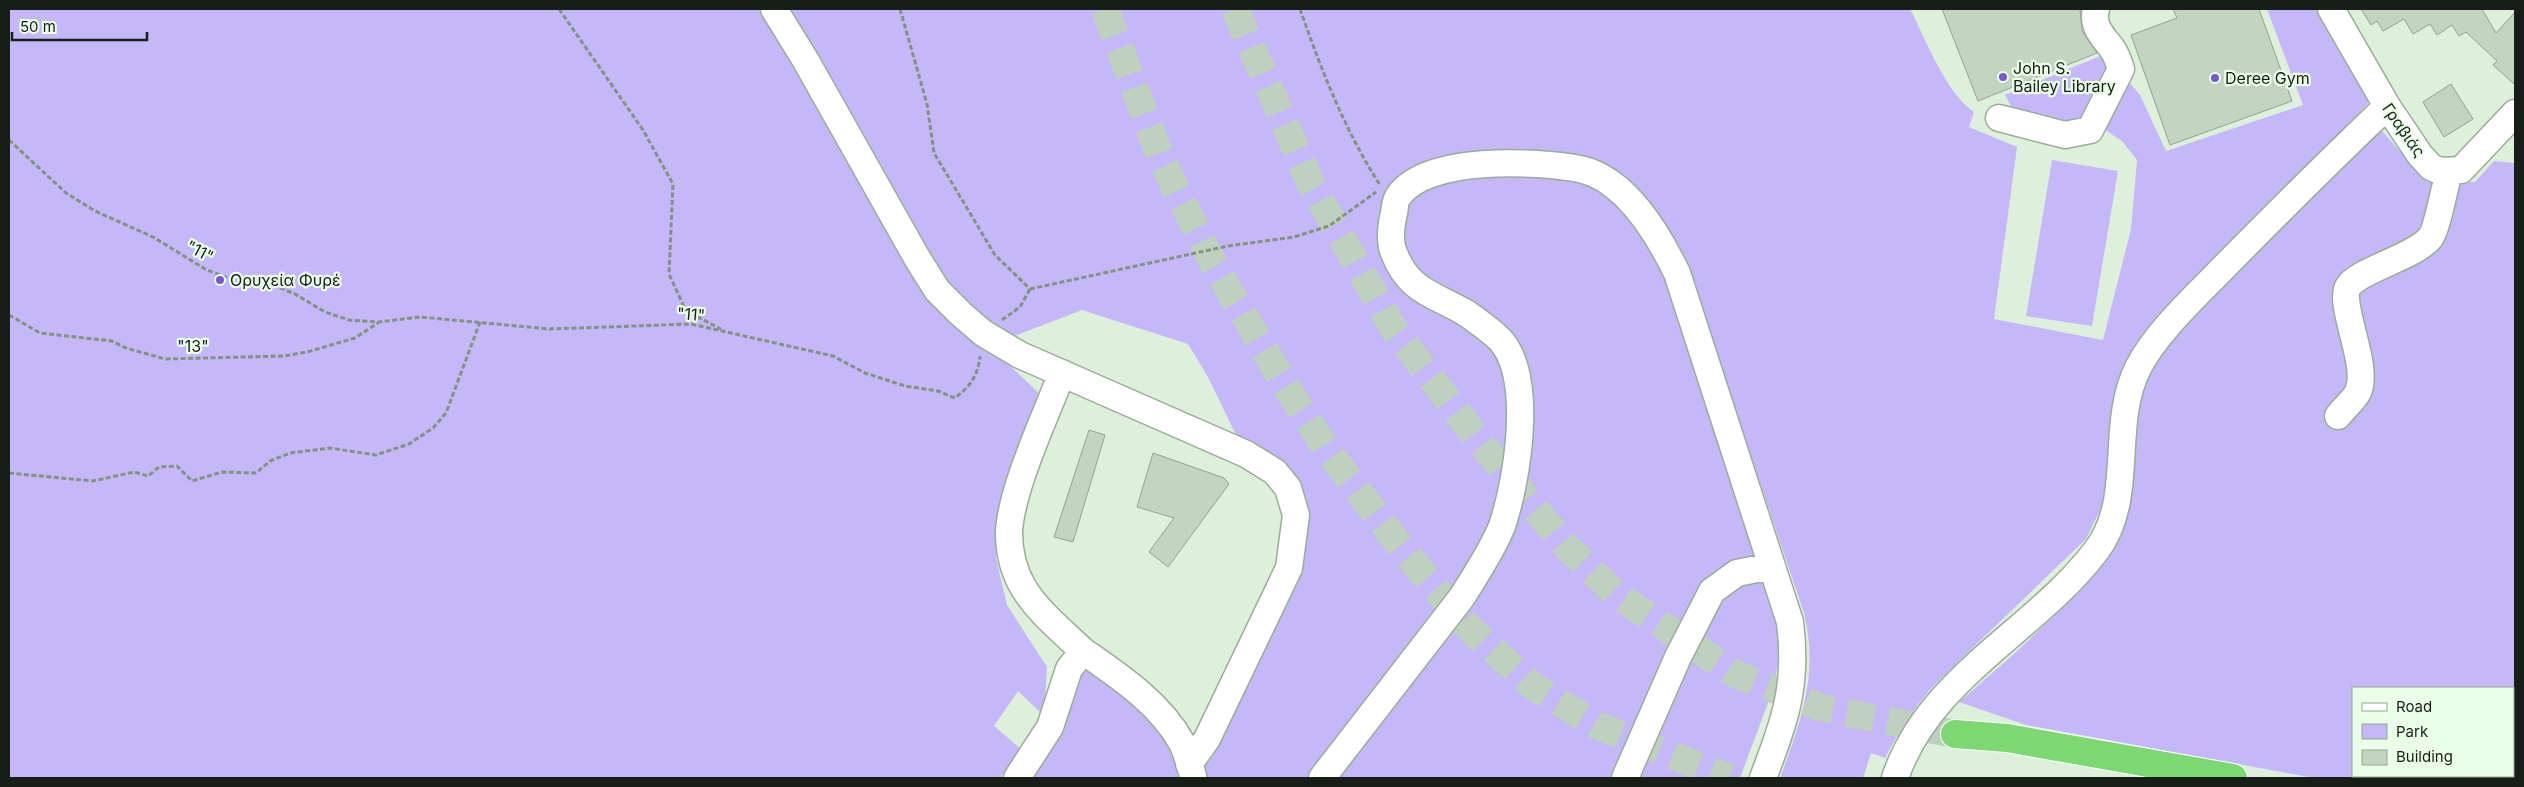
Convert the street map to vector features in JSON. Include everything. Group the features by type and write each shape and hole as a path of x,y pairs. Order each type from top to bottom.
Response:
{"highway":[{"path":"2132,778 1955,734 2007,738 2234,778"}],"street":[{"path":"774,9 806,61 937,290 961,314 983,333 1020,355 1246,454 1275,472 1288,488 1296,515 1289,568 1191,771"},
{"path":"1999,118 2065,135 2090,130 2121,68 2114,52 2099,32 2094,16 2096,9"},
{"name":"Γραβιάς","path":"2331,9 2387,106 2420,155 2431,166 2449,172"},
{"path":"1895,778 1910,743 1940,702 1980,660 2071,578 2096,551 2108,532 2117,496 2130,393 2138,368 2146,355 2193,298 2387,106"},
{"path":"2338,416 2358,392 2361,375 2345,298 2348,286 2358,277 2420,246 2431,236 2449,172 2461,170 2515,113"},
{"path":"2486,143 2506,142 2515,144"},
{"path":"1322,778 1462,596 1480,568 1501,526 1515,474 1519,431 1518,381 1510,354 1498,336 1465,313 1420,290 1405,276 1393,250 1391,222 1398,197 1425,177 1461,166 1498,162 1538,162 1582,170 1602,178 1631,201 1662,241 1677,272 1790,622 1794,667 1792,686 1783,724 1763,778"},
{"path":"1062,373 1023,476 1011,516 1010,545 1014,568 1029,596 1082,651 1127,682 1148,702 1182,743 1191,771"},
{"path":"1625,778 1678,657 1712,592 1737,573 1772,566"},
{"path":"1017,778 1050,727 1069,669 1082,651"}],"path":[{"path":"559,9 643,130 673,184 669,274 686,311 725,332"},
{"path":"900,9 927,104 934,153 995,255 1030,289"},
{"path":"1030,289 1228,246 1294,237 1329,226 1382,187 1364,160 1328,84 1300,9"},
{"name":"\"11\"","path":"9,140 66,193 95,211 154,237 205,269 225,277 257,278 295,294 325,312 349,320 379,322 420,317 550,329 691,324 832,356 873,375 905,386 938,391 955,398 970,387 979,370 983,333"},
{"path":"983,333 1015,312 1027,297 1030,289"},
{"name":"\"13\"","path":"9,315 40,333 112,341 134,351 165,359 284,356 307,352 355,338 379,322"},
{"path":"9,473 93,482 134,472 148,476 159,467 177,466 192,481 222,472 256,473 270,461 290,453 330,448 376,455 410,444 433,428 446,413 480,322"}],"green space":[{"path":"9,9 1910,9 1930,50 1954,92 1974,112 1969,127 2017,147 1994,319 2103,340 2131,229 2137,160 2122,141 2101,127 2014,112 2005,95 2105,54 2140,95 2166,151 2303,105 2267,9 2321,9 2373,98 2243,233 2146,340 2103,504 2086,539 1939,680 1909,717 1885,758 1871,753 1863,778 1780,778 1795,737 1806,697 1810,656 1808,635 1804,613 1715,349 1780,612 1779,657 1774,687 1740,778 1024,778 1065,725 1081,666 1120,676 1186,769 1213,757 1222,713 1293,592 1305,554 1305,521 1291,473 1236,435 1208,377 1188,344 1082,310 989,346 1040,394 998,508 996,558 1007,605 1047,667 1044,716 1018,691 994,726 1021,749 1000,778 9,778"},
{"path":"2374,129 2383,132 2427,182 2475,182 2494,161 2515,163 2515,778 2314,778 2026,725 1959,702 2014,654 2080,591 2112,548 2130,492 2141,397 2154,361 2202,303"},
{"path":"2052,160 2118,171 2092,326 2026,316"}],"building":[{"name":"John S. Bailey Library","path":"1942,9 2080,9 2082,31 2097,53 1978,101"},
{"name":"Deree Gym","path":"2173,9 2259,9 2292,101 2170,145 2131,35 2177,18"},
{"path":"2361,9 2482,9 2496,33 2515,12 2515,85 2493,65 2497,61 2466,32 2459,36 2452,25 2437,35 2430,24 2413,34 2404,19 2383,31 2377,21 2371,25"},
{"path":"2451,84 2473,119 2444,137 2423,102"},
{"path":"1089,430 1105,435 1073,542 1054,537"},
{"path":"1153,453 1224,478 1229,484 1168,567 1149,552 1174,518 1137,507"}],"tunnel":[{"path":"1105,9 1161,159 1213,263 1290,393 1325,447 1404,551 1467,626 1533,686 1596,725 1729,778"},
{"path":"1235,9 1310,182 1395,331 1479,441 1567,547 1617,595 1735,674 1822,708 1955,734"}],"place":[{"name":"John S. Bailey Library","path":"2003,77"},
{"name":"Deree Gym","path":"2215,78"},
{"name":"Ορυχεία Φυρέ","path":"220,280"}]}
